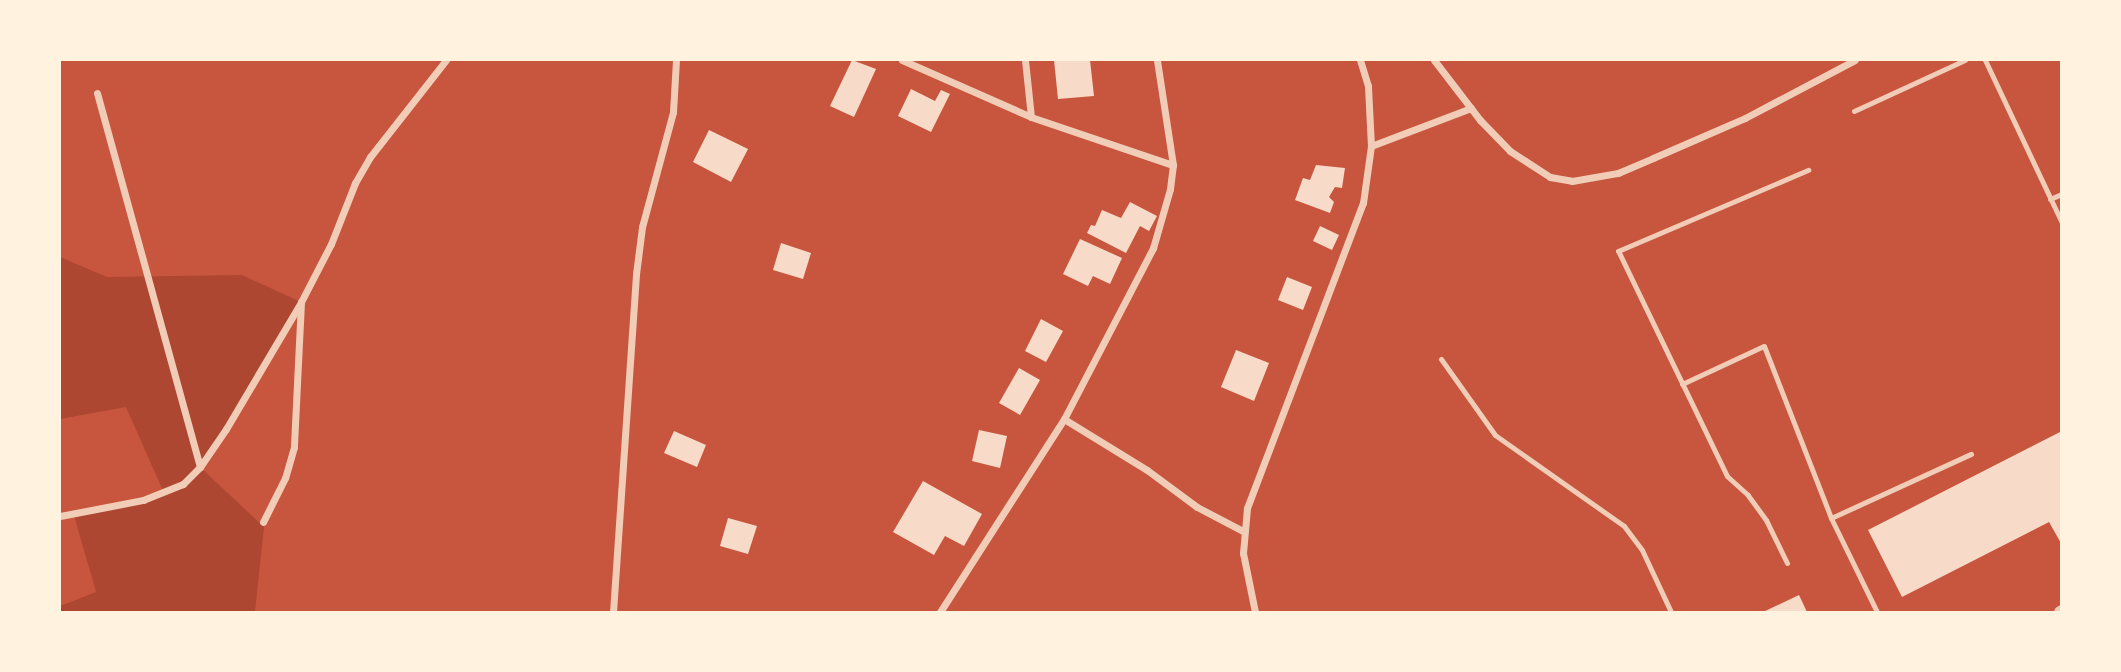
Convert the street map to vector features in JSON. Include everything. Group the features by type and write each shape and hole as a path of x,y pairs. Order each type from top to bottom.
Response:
{"street":[{"path":"60,516 164,493 183,484 200,467 301,302 331,244 355,183 370,157 446,60"},
{"path":"613,612 636,274 642,226 673,112 676,60"},
{"path":"902,60 1031,117 1173,165"},
{"path":"1025,60 1031,117"},
{"path":"940,612 1064,419 1153,248 1170,189 1173,165 1157,60"},
{"path":"1255,612 1243,553 1243,531 1262,464 1355,231 1366,191 1371,146 1368,86 1360,60"},
{"path":"1434,60 1471,108 1510,151 1533,169 1550,177 1572,181 1618,173 1745,118 1856,60"},
{"path":"97,93 200,467"},
{"path":"1371,146 1471,108"},
{"path":"263,522 285,478 294,447 301,302"},
{"path":"1064,419 1147,470 1198,507 1243,531"}],"lane":[{"path":"1854,111 1965,60"},
{"path":"1985,60 2062,223"},
{"path":"1787,563 1766,520 1748,495 1727,476 1618,251 1808,170"},
{"path":"2050,199 2062,194"},
{"path":"1682,384 1764,346 1831,519 1877,612"},
{"path":"1441,359 1495,435 1624,526 1642,550 1671,612"},
{"path":"1831,519 1971,454"}],"shaded area":[{"path":"60,257 107,277 242,275 301,302 200,467 264,527 255,612 60,612 60,606 96,592 73,512 164,493 126,407 60,419"}],"building":[{"path":"852,60 876,69 854,117 830,106"},
{"path":"1054,60 1090,60 1094,96 1058,99"},
{"path":"911,89 935,101 941,90 950,94 931,132 898,116"},
{"path":"709,130 748,149 731,182 693,162"},
{"path":"1316,165 1345,168 1342,188 1335,187 1329,197 1334,202 1330,213 1295,200 1303,178 1310,180"},
{"path":"1130,202 1157,216 1149,231 1140,226 1126,253 1087,233 1091,225 1095,226 1102,210 1121,218"},
{"path":"1320,226 1339,235 1332,250 1313,241"},
{"path":"1080,239 1122,258 1110,284 1093,276 1088,286 1063,274"},
{"path":"781,243 811,253 803,279 773,270"},
{"path":"1287,277 1312,287 1303,310 1278,300"},
{"path":"1041,319 1063,331 1046,362 1025,351"},
{"path":"1236,350 1269,363 1254,401 1221,387"},
{"path":"1019,368 1040,380 1020,415 999,403"},
{"path":"979,430 1007,436 1000,468 972,461"},
{"path":"674,431 706,445 697,467 664,453"},
{"path":"2062,431 2062,545 2049,522 1902,597 1868,530"},
{"path":"923,481 982,514 964,546 945,536 934,555 893,532"},
{"path":"728,518 757,526 748,554 720,546"},
{"path":"1799,595 1807,612 1763,612"}]}
